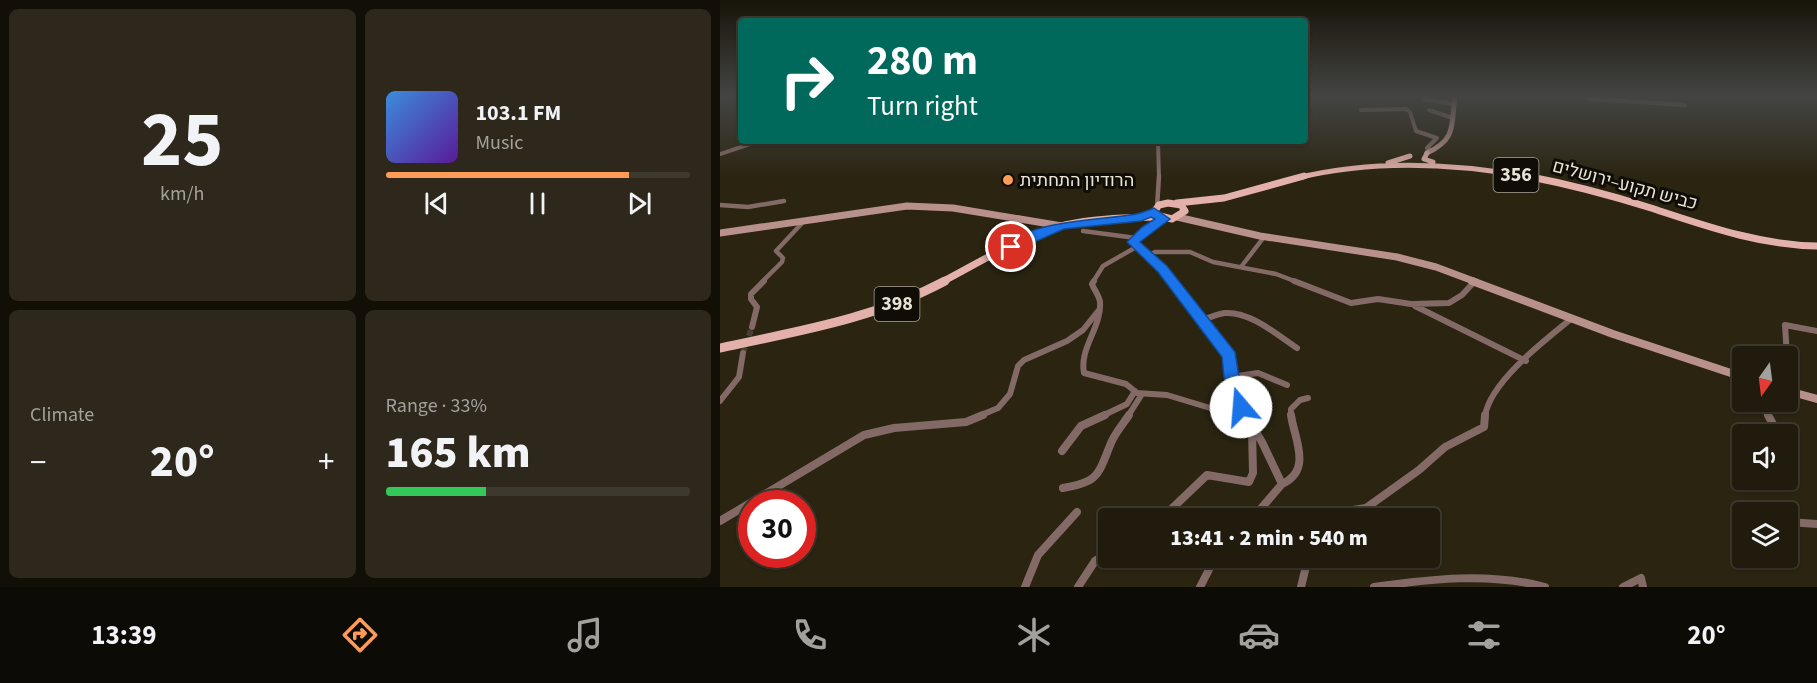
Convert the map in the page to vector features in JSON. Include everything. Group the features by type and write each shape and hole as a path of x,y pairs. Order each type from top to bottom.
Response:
{"main road":[{"path":"1341,170 1348,167 1391,162 1430,152"},
{"path":"1410,156 1408,162 1412,165 1417,156 1430,152"},
{"path":"1430,152 1424,156 1432,162 1505,171 1526,176"},
{"name":"כביש תקוע–ירושלים","path":"1158,214 1175,203 1210,200 1341,170 1412,165 1468,168 1526,176 1591,190 1750,237 1783,244 1817,246"},
{"name":"כביש תקוע–ירושלים","path":"1177,217 1210,200"},
{"path":"1175,203 1184,207 1185,211"},
{"path":"1158,214 1177,217"},
{"name":"398","path":"720,348 848,319 895,305 1038,234 1062,226 1158,214"}],"street":[{"path":"1414,123 1416,130 1437,138 1427,148 1430,152 1448,140 1454,123"},
{"path":"720,154 750,144"},
{"path":"1158,144 1158,214 1133,242 1162,269 1230,356 1233,380 1241,407 1282,484"},
{"path":"1159,199 1175,203"},
{"path":"720,206 748,207 784,201"},
{"path":"720,233 898,207 929,206 1062,226"},
{"path":"1185,211 1202,221"},
{"path":"1177,217 1264,237 1396,257 1436,267 1571,319 1732,373"},
{"path":"752,327 756,307 751,294 782,262 783,258 777,251 804,221"},
{"path":"1083,231 1136,238"},
{"path":"1241,267 1264,237"},
{"path":"1138,246 1103,266 1093,282 1091,287 1100,298 1099,310 1082,370 1084,373 1126,384 1139,392 1167,395 1226,411 1231,408 1233,380"},
{"path":"1148,255 1155,252 1190,252 1213,262 1296,280 1351,303 1378,299 1411,304 1449,303 1462,295 1474,282"},
{"path":"1411,304 1526,361"},
{"path":"720,521 864,435 894,428 966,422 998,408 1010,394 1018,366 1024,360 1067,341 1083,330 1099,310"},
{"path":"1202,320 1227,312 1235,314 1259,324 1297,348"},
{"path":"1366,508 1419,470 1445,447 1484,427 1488,405 1494,393 1551,334 1571,319"},
{"path":"1786,346 1785,325 1817,331"},
{"path":"720,402 739,377 743,353"},
{"path":"1233,380 1258,373 1287,385"},
{"path":"1062,451 1081,426 1126,404 1139,392"},
{"path":"1063,488 1082,485 1100,473 1112,441 1139,392"},
{"path":"1798,394 1817,399"},
{"path":"1261,508 1282,484 1292,477 1301,450 1293,427 1291,410 1300,400 1308,398"},
{"path":"1173,508 1208,475 1249,482 1253,473 1252,426"},
{"path":"1025,587 1026,579 1049,538 1077,512"},
{"path":"1798,523 1817,524"},
{"path":"1078,587 1098,559"},
{"path":"1200,587 1210,568"},
{"path":"1301,587 1306,568"},
{"path":"1374,587 1410,582 1510,578 1545,587"},
{"path":"1623,587 1641,578 1643,587"}],"tunnel":[{"path":"743,353 752,327"}],"place":[{"name":"הרודיון התחתית","path":"1008,180"}],"route":[{"path":"1011,247 1062,226 1141,217 1154,212 1164,219 1146,229 1133,242 1162,269 1230,356 1232,377 1241,407"}]}
